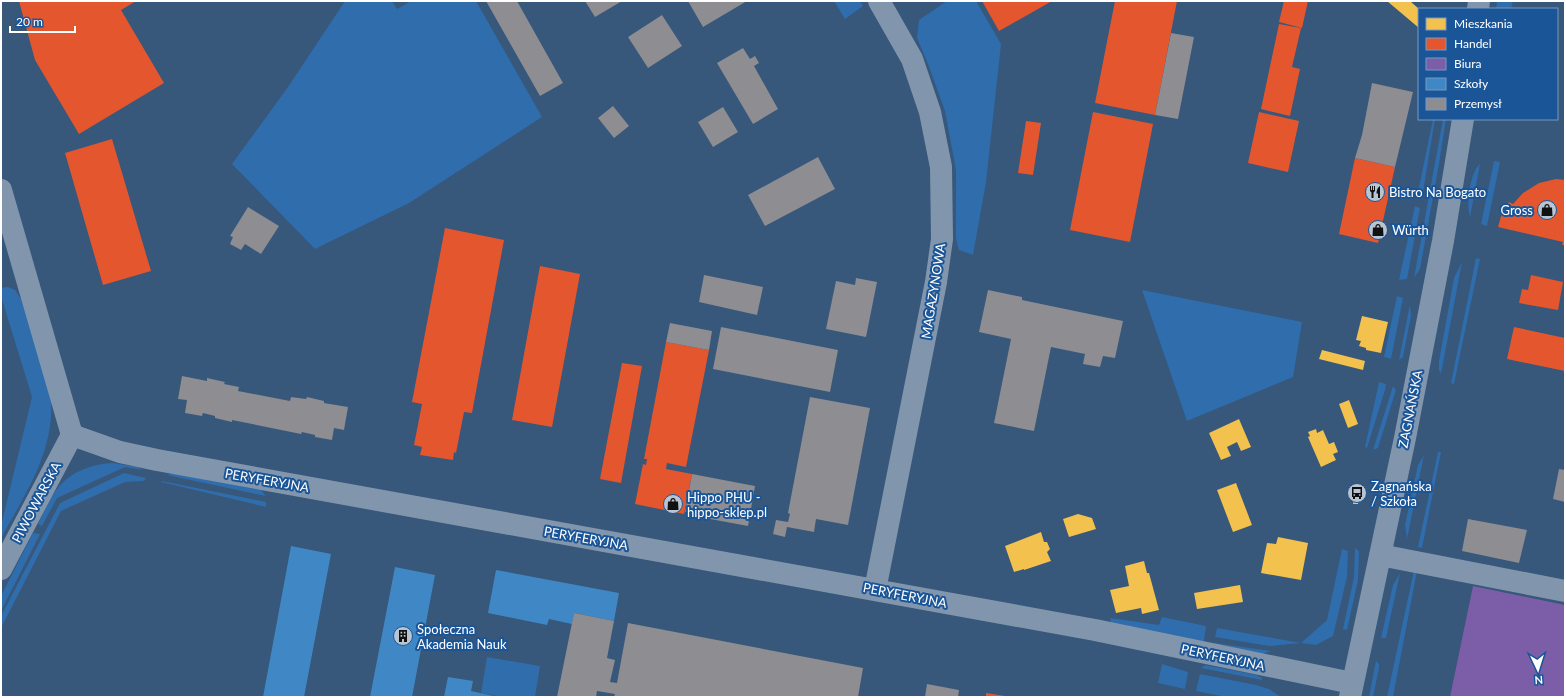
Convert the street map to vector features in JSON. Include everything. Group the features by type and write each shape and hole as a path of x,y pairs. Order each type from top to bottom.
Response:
{"street":[{"name":"MAGAZYNOWA","path":"875,590 936,282 942,239 941,167 930,112 912,59 879,1"},
{"name":"ZAGNAŃSKA","path":"1351,690 1403,445 1443,240 1463,120"},
{"path":"1,190 72,435"},
{"name":"PERYFERYJNA","path":"72,435 120,452 157,460 1096,630 1351,690"},
{"name":"PIWOWARSKA","path":"1,569 72,435"},
{"path":"1380,555 1565,591"}],"shaded area":[{"path":"345,1 392,1 397,9 411,1 476,1 542,117 409,203 315,249 232,164 288,87"},
{"path":"834,1 860,1 863,6 845,19"},
{"path":"947,1 976,1 1001,44 986,182 973,255 959,250 956,239 956,170 945,111 917,38 919,20"},
{"path":"1497,1 1513,1 1511,8 1496,8"},
{"path":"1433,120 1435,120 1422,198 1417,197"},
{"path":"1443,120 1446,120 1420,269 1414,278"},
{"path":"1494,161 1500,162 1487,226 1481,224"},
{"path":"1480,164 1470,217 1468,205 1471,181"},
{"path":"1415,206 1420,208 1407,279 1399,280"},
{"path":"1476,258 1480,259 1454,384 1451,383"},
{"path":"1462,262 1441,374 1439,370 1439,361 1454,278"},
{"path":"8,287 15,290 21,299 28,316 51,402 51,421 48,439 36,473 1,538 1,526 32,397 1,296 1,288"},
{"path":"1142,290 1302,322 1293,377 1187,421"},
{"path":"1397,296 1403,298 1391,359 1384,357"},
{"path":"1410,304 1411,316 1403,357 1399,360"},
{"path":"1379,382 1386,384 1385,390 1367,448 1365,447"},
{"path":"1393,386 1396,390 1378,448 1373,450"},
{"path":"1438,452 1441,452 1422,548 1418,547"},
{"path":"1424,455 1407,539 1405,525 1418,465"},
{"path":"113,463 137,467 143,470 125,467 57,498 42,526 38,524 47,505 59,486 65,480 80,471 96,465"},
{"path":"124,473 146,478 144,481 125,482 61,511 1,628 1,616 60,503"},
{"path":"173,473 261,490 266,496 167,475"},
{"path":"161,482 266,502 266,507"},
{"path":"33,533 40,534 1,611 1,596"},
{"path":"1355,548 1359,551 1358,580 1347,630 1343,629 1354,577"},
{"path":"1342,549 1348,551 1347,577 1333,636 1316,645 1301,643 1327,620"},
{"path":"1414,570 1417,571 1393,697 1387,697"},
{"path":"1400,573 1386,638 1381,638 1393,585"},
{"path":"1162,617 1206,626 1204,641 1200,644 1111,623 1110,618 1159,625"},
{"path":"1217,628 1301,643 1269,646 1215,637"},
{"path":"1214,643 1271,651 1260,655 1217,646"},
{"path":"487,657 540,666 535,697 503,697 481,693"},
{"path":"1376,661 1379,664 1379,668 1373,697 1369,697"},
{"path":"1162,664 1188,672 1185,689 1158,683"},
{"path":"1205,665 1256,675 1262,678 1262,680 1201,668"},
{"path":"1200,674 1256,685 1269,689 1281,697 1226,697 1196,691"}],"building: Mieszkania":[{"path":"1387,1 1410,1 1418,8 1418,27"},
{"path":"1362,316 1388,322 1381,353 1366,350 1366,348 1359,346 1361,341 1356,340"},
{"path":"1322,350 1365,361 1363,370 1319,359"},
{"path":"1349,400 1358,424 1348,428 1339,404"},
{"path":"1239,419 1251,447 1241,451 1237,442 1227,447 1231,456 1221,460 1209,433"},
{"path":"1316,429 1317,433 1323,430 1329,444 1334,442 1338,452 1333,454 1336,460 1321,467 1308,437 1310,436 1308,432"},
{"path":"1236,483 1252,525 1233,532 1217,490"},
{"path":"1357,485 1362,486 1358,504 1353,504"},
{"path":"1078,514 1092,518 1096,529 1069,537 1063,519"},
{"path":"1041,532 1044,542 1047,542 1050,549 1047,552 1051,561 1014,572 1005,546"},
{"path":"1278,537 1308,543 1301,580 1261,573 1267,543 1276,544"},
{"path":"1144,561 1147,573 1149,573 1159,610 1142,614 1141,608 1116,613 1110,590 1129,586 1125,566"},
{"path":"1240,585 1243,602 1197,609 1194,593"}],"building: Handel":[{"path":"19,1 136,1 121,10 164,83 79,134 35,60"},
{"path":"982,1 1052,1 999,31"},
{"path":"1115,1 1177,1 1155,115 1095,103"},
{"path":"1284,1 1308,1 1302,28 1279,22"},
{"path":"1279,24 1301,28 1292,67 1300,69 1290,116 1261,109"},
{"path":"1093,112 1153,124 1130,242 1070,230"},
{"path":"1259,112 1299,121 1288,172 1248,163"},
{"path":"1026,121 1041,123 1033,175 1018,173"},
{"path":"112,139 151,271 103,285 65,153"},
{"path":"1355,158 1395,167 1378,243 1339,234"},
{"path":"1556,179 1565,180 1565,245 1562,245 1563,242 1498,227 1502,213 1509,202 1513,204 1523,193 1539,183"},
{"path":"445,228 504,240 472,413 464,412 456,453 454,452 453,460 420,455 422,447 414,445 422,404 412,402"},
{"path":"540,266 580,274 552,427 512,420"},
{"path":"1531,275 1563,282 1558,310 1519,303 1522,289 1528,290"},
{"path":"1514,327 1565,338 1565,371 1507,359"},
{"path":"666,342 709,350 686,467 667,463 666,469 692,474 684,514 635,504 643,464 646,465 647,459 644,459"},
{"path":"622,363 642,366 621,483 600,479"},
{"path":"986,693 1005,696 1005,697 986,697"}],"building: Biura":[{"path":"1473,586 1565,605 1565,697 1450,697"}],"building: Szkoły":[{"path":"291,546 331,554 304,697 263,697"},
{"name":"Społeczna Akademia Nauk","path":"395,567 435,575 412,697 370,697"},
{"path":"496,570 619,593 614,621 574,613 572,624 549,619 547,625 488,613"},
{"path":"448,677 473,681 471,691 498,697 444,697"}],"building: Przemysł":[{"path":"486,1 517,1 563,83 540,96"},
{"path":"585,1 622,1 595,17"},
{"path":"688,1 747,1 703,27"},
{"path":"662,15 682,46 648,68 628,37"},
{"path":"1171,33 1194,37 1178,119 1155,115"},
{"path":"743,48 750,59 755,56 759,63 754,66 778,109 753,124 717,63"},
{"path":"1372,83 1413,92 1395,167 1355,158 1362,135"},
{"path":"613,106 629,126 614,138 598,118"},
{"path":"723,107 738,132 713,147 698,122"},
{"path":"818,157 835,189 765,226 748,195"},
{"path":"248,207 279,226 261,254 245,244 241,250 230,244 233,237 230,236"},
{"path":"704,275 763,287 757,315 699,302"},
{"path":"856,278 877,282 866,337 826,329 836,281 855,285"},
{"path":"988,290 1022,297 1022,300 1123,321 1115,358 1103,356 1100,367 1083,364 1085,354 1051,347 1034,431 994,423 1011,339 979,332"},
{"path":"670,323 712,331 709,350 666,342"},
{"path":"721,327 838,350 830,392 713,369"},
{"path":"182,376 207,381 207,378 225,382 224,384 239,387 238,391 290,401 291,397 306,399 307,397 324,401 324,403 348,407 344,430 334,428 332,440 315,437 315,435 302,432 301,434 232,420 232,422 215,418 215,416 203,413 202,416 185,413 187,400 178,399"},
{"path":"810,397 870,408 848,525 816,519 814,532 787,527 785,537 773,534 776,520 788,522 790,514 788,513"},
{"path":"1559,469 1565,470 1565,502 1553,499"},
{"path":"692,474 755,486 748,526 694,516 695,513 685,512"},
{"path":"1468,519 1527,530 1519,563 1462,551"},
{"path":"574,613 614,621 607,658 615,660 610,682 617,683 628,623 863,668 858,697 614,697 615,694 597,691 596,697 557,697"},
{"path":"927,684 959,690 958,697 925,697"}],"place":[{"name":"Bistro Na Bogato","path":"1375,192"},
{"name":"Gross","path":"1547,210"},
{"name":"Würth","path":"1378,230"},
{"name":"Zagnańska / Szkoła","path":"1357,493"},
{"name":"Hippo PHU - hippo-sklep.pl","path":"673,504"},
{"name":"Społeczna Akademia Nauk","path":"403,636"}]}
